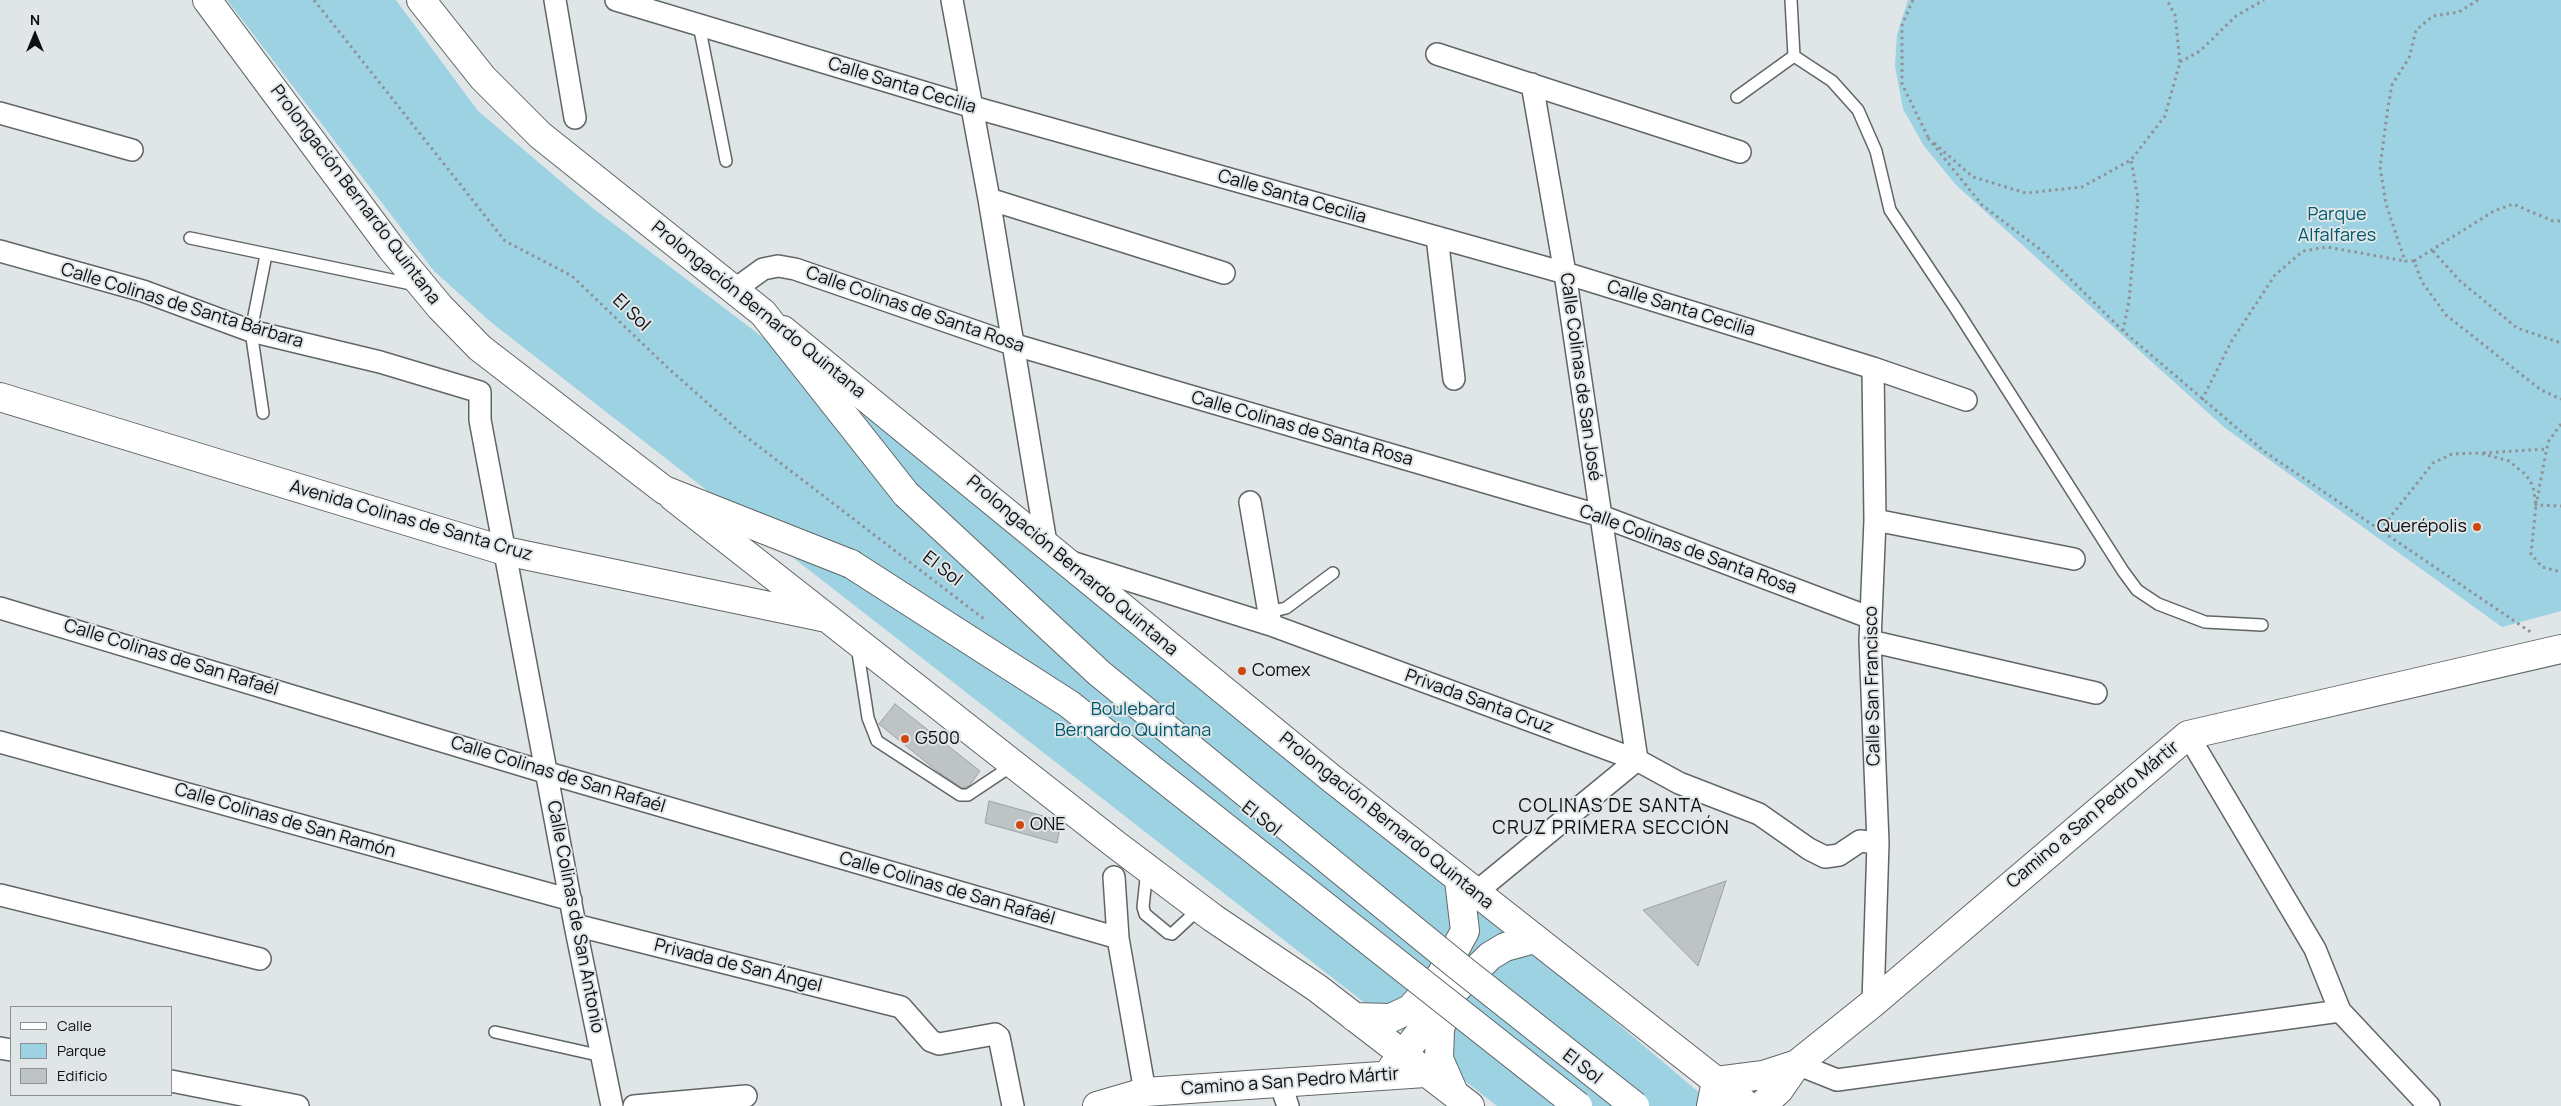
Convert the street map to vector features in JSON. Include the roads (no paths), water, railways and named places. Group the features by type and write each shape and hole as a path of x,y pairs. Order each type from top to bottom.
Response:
{"street":[{"name":"Prolongación Bernardo Quintana","path":"208,0 391,248 480,348 828,618 1013,766 1200,908 1317,988 1354,1017 1394,1065"},
{"name":"Prolongación Bernardo Quintana","path":"421,0 483,78 540,135 763,313 1534,939 1714,1094 1748,1106"},
{"path":"555,0 575,118"},
{"name":"Calle Santa Cecilia","path":"616,0 973,108 1565,274 1873,368 1966,400"},
{"path":"952,0 989,199 1012,344 1055,551"},
{"path":"1437,54 1740,152"},
{"name":"Calle Colinas de San José","path":"1532,84 1565,274 1637,760"},
{"path":"0,113 132,150"},
{"path":"989,199 1224,273"},
{"path":"1437,237 1454,379"},
{"name":"Calle Colinas de Santa Bárbara","path":"0,250 143,291 251,331 380,362 480,392"},
{"name":"Calle Colinas de Santa Rosa","path":"734,290 763,269 778,266 795,269 1012,344 1601,516 1870,618"},
{"path":"763,313 906,494 1099,672 1458,966 1634,1106"},
{"name":"Calle San Francisco","path":"1873,368 1875,520 1870,641 1878,843 1873,1003"},
{"name":"Calle Colinas de San Antonio","path":"480,392 480,420 548,773 570,900 612,1106"},
{"name":"Avenida Colinas de Santa Cruz","path":"0,397 505,551 828,618"},
{"path":"664,490 851,564 1069,704 1578,1106"},
{"path":"1250,502 1270,618"},
{"path":"1875,520 2074,559"},
{"name":"Privada Santa Cruz","path":"1055,551 1270,618 1637,760 1679,783 1759,814 1809,849 1825,857 1839,856 1860,841 1878,843"},
{"name":"Calle Colinas de San Rafaél","path":"0,608 548,773 1118,938"},
{"path":"1870,641 2096,693"},
{"name":"Camino a San Pedro Mártir","path":"1761,1106 1779,1090 1797,1064 1873,1003 2188,735 2560,650"},
{"path":"2188,735 2315,949 2340,1011 2429,1106"},
{"name":"Calle Colinas de San Ramón","path":"0,742 570,900"},
{"path":"1354,1017 1391,1018 1410,1009 1441,975 1465,931 1467,886 1637,760"},
{"path":"1114,877 1118,938 1144,1092"},
{"path":"0,895 260,960"},
{"name":"Privada de San Ángel","path":"575,925 901,1007 935,1043 995,1034 999,1037 1013,1106"},
{"path":"1394,1065 1449,996 1490,956 1505,947 1534,939"},
{"path":"1449,996 1440,1030 1439,1059 1463,1101"},
{"path":"1797,1064 1837,1080 2340,1011"},
{"name":"Camino a San Pedro Mártir","path":"1714,1094 1763,1074 1797,1064"},
{"name":"Camino a San Pedro Mártir","path":"1097,1106 1144,1092 1284,1094 1394,1065 1425,1073 1463,1101"},
{"path":"172,1081 298,1106"},
{"path":"634,1106 746,1096"}],"lane":[{"path":"1791,0 1794,56"},
{"path":"699,25 726,161"},
{"path":"1737,97 1794,56"},
{"path":"1794,56 1832,81 1858,110 1876,151 1890,210 1956,309 2122,571 2137,590 2158,604 2205,622 2262,625"},
{"path":"190,238 424,287"},
{"path":"263,413 251,331 266,255"},
{"path":"1270,618 1333,573"},
{"path":"856,640 868,718 877,741 960,796 968,795 1013,766"},
{"path":"1148,868 1143,907 1145,914 1168,933 1172,934 1200,908"},
{"path":"495,1032 602,1056"}],"place":[{"name":"Querépolis","path":"2477,527"},
{"name":"Comex","path":"1242,671"},
{"name":"G500","path":"905,739"},
{"name":"ONE","path":"1020,825"}],"district":[{"name":"COLINAS DE SANTA CRUZ PRIMERA SECCIÓN","path":"1611,818"}],"park label":[{"name":"Parque Alfalfares","path":"2337,225"},
{"name":"Boulebard Bernardo Quintana","path":"1133,720"}]}
